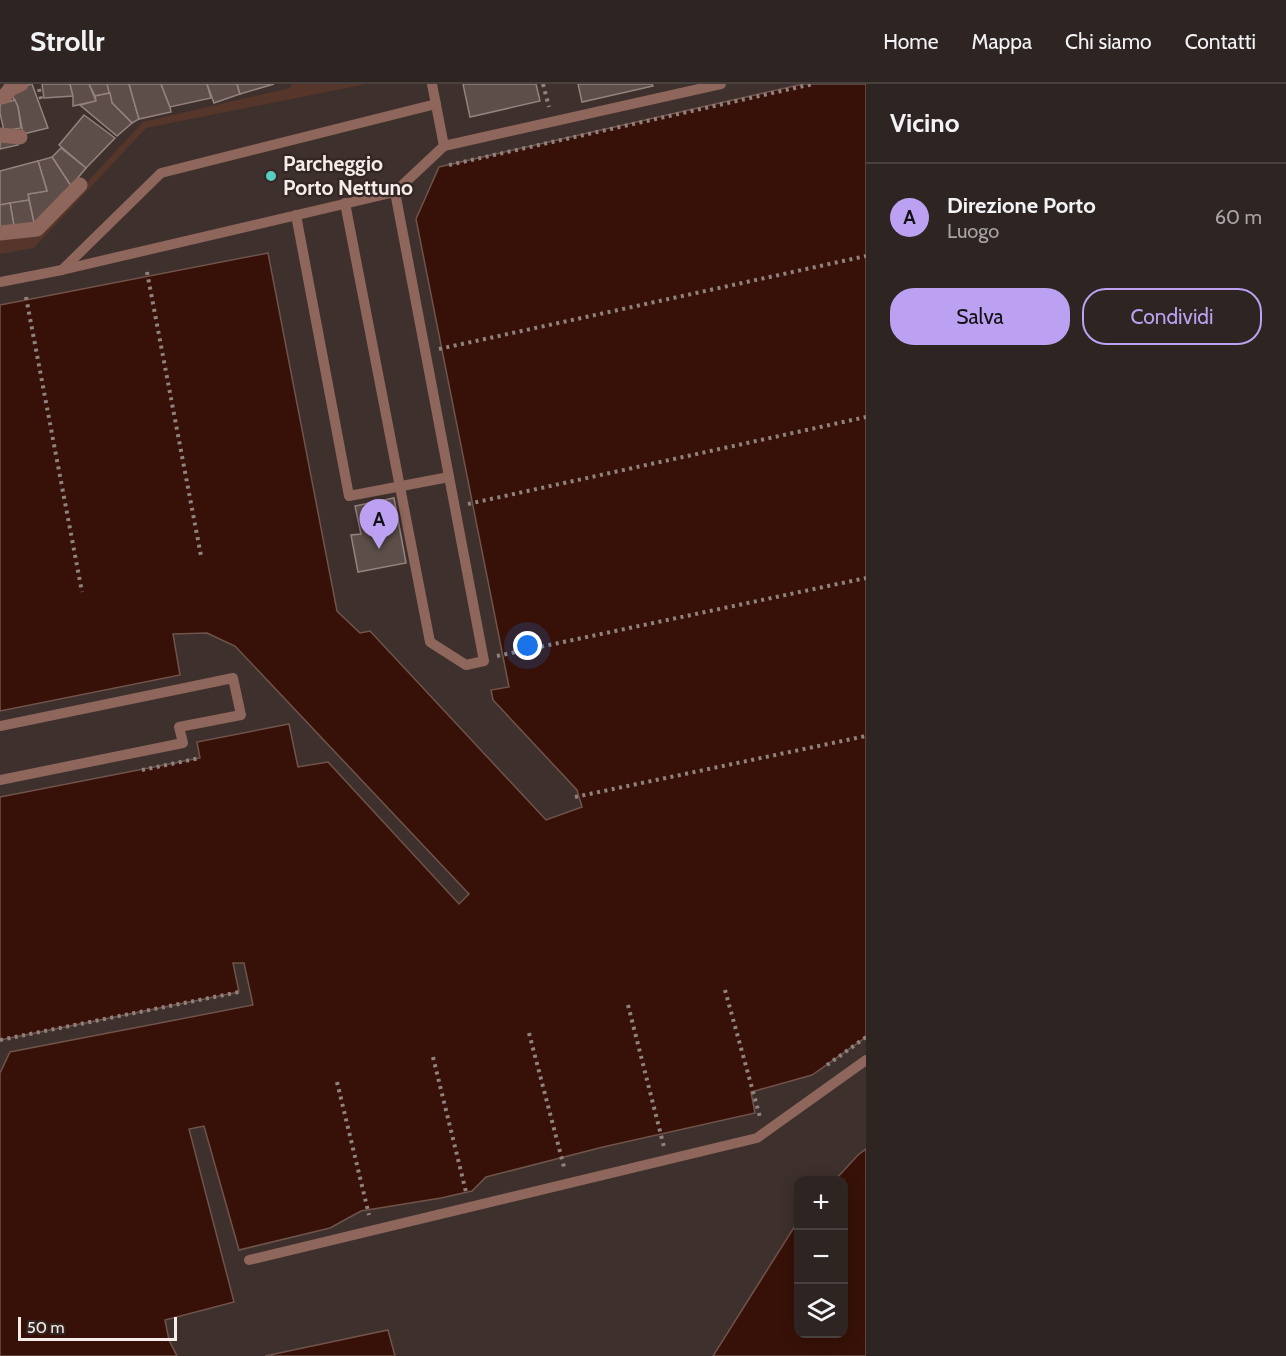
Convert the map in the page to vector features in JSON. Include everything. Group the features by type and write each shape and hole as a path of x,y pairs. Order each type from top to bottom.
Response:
{"street":[{"path":"0,135 20,137"},
{"path":"0,233 37,229 80,185"}],"lane":[{"path":"432,84 444,146"},
{"path":"0,282 62,270 395,192 444,146 722,84"},
{"path":"62,270 160,173 436,104"},
{"path":"345,203 430,642 466,665 484,662 395,192"},
{"path":"296,215 349,496 449,477"},
{"path":"0,726 233,678 241,715 179,727 183,743 0,780"},
{"path":"249,1260 757,1138 866,1060"}],"path":[{"path":"38,84 41,99"},
{"path":"543,84 552,122"},
{"path":"439,167 813,84"},
{"path":"432,350 866,256"},
{"path":"147,272 201,556"},
{"path":"26,297 82,592"},
{"path":"462,506 866,417"},
{"path":"490,658 866,578"},
{"path":"575,797 866,736"},
{"path":"725,990 765,1132"},
{"path":"0,1040 239,992"},
{"path":"628,1005 667,1159"},
{"path":"529,1033 569,1183"},
{"path":"827,1065 866,1037"},
{"path":"433,1057 469,1207"},
{"path":"337,1082 373,1230"}],"shaded area":[{"path":"292,84 367,84 146,128 34,248 0,254 0,237 39,234 143,122 290,88"},
{"path":"803,84 866,84 866,1037 812,1075 751,1092 755,1113 603,1147 486,1177 472,1191 361,1211 330,1228 239,1250 204,1126 189,1129 234,1302 165,1320 169,1340 177,1356 0,1356 0,1073 10,1052 253,1005 244,963 233,963 239,992 0,1040 0,797 200,758 197,742 289,724 298,767 328,762 459,904 469,894 235,646 207,633 173,634 180,675 0,711 0,305 268,253 337,611 360,633 370,631 546,820 582,807 577,790 493,700 491,690 509,687 416,219 439,167"},
{"path":"866,1149 866,1356 713,1356 794,1227 794,1338 848,1338 848,1176 839,1176"},
{"path":"388,1330 395,1356 265,1356"}],"building":[{"path":"32,84 48,128 23,134 18,107 12,95"},
{"path":"42,84 70,84 73,96 44,98"},
{"path":"70,84 89,84 96,101 73,106"},
{"path":"89,84 107,84 110,93 95,96"},
{"path":"107,84 129,84 139,119 132,123 112,103"},
{"path":"129,84 161,84 171,112 139,119"},
{"path":"161,84 207,84 211,98 170,107"},
{"path":"207,84 237,84 240,94 214,103"},
{"path":"237,84 274,84 240,94"},
{"path":"463,84 536,84 540,101 470,117"},
{"path":"578,84 652,84 653,86 582,102"},
{"path":"110,93 112,103 132,123 117,136 80,105 96,101 95,96"},
{"path":"15,100 21,128 4,131 0,104"},
{"path":"84,115 115,138 86,168 59,145"},
{"path":"0,138 17,139 18,145 0,149"},
{"path":"61,148 86,168 71,186 52,157"},
{"path":"52,157 71,186 34,223 28,194 47,191 38,161"},
{"path":"38,161 47,191 28,194 29,200 0,205 0,171"},
{"path":"29,200 34,223 14,226 10,203"},
{"path":"10,203 14,226 0,228 0,205"},
{"path":"394,498 406,563 358,572 351,535 361,534 355,506"}],"place":[{"name":"Parcheggio Porto Nettuno","path":"271,176"},
{"name":"Direzione Porto","path":"379,549"}]}
